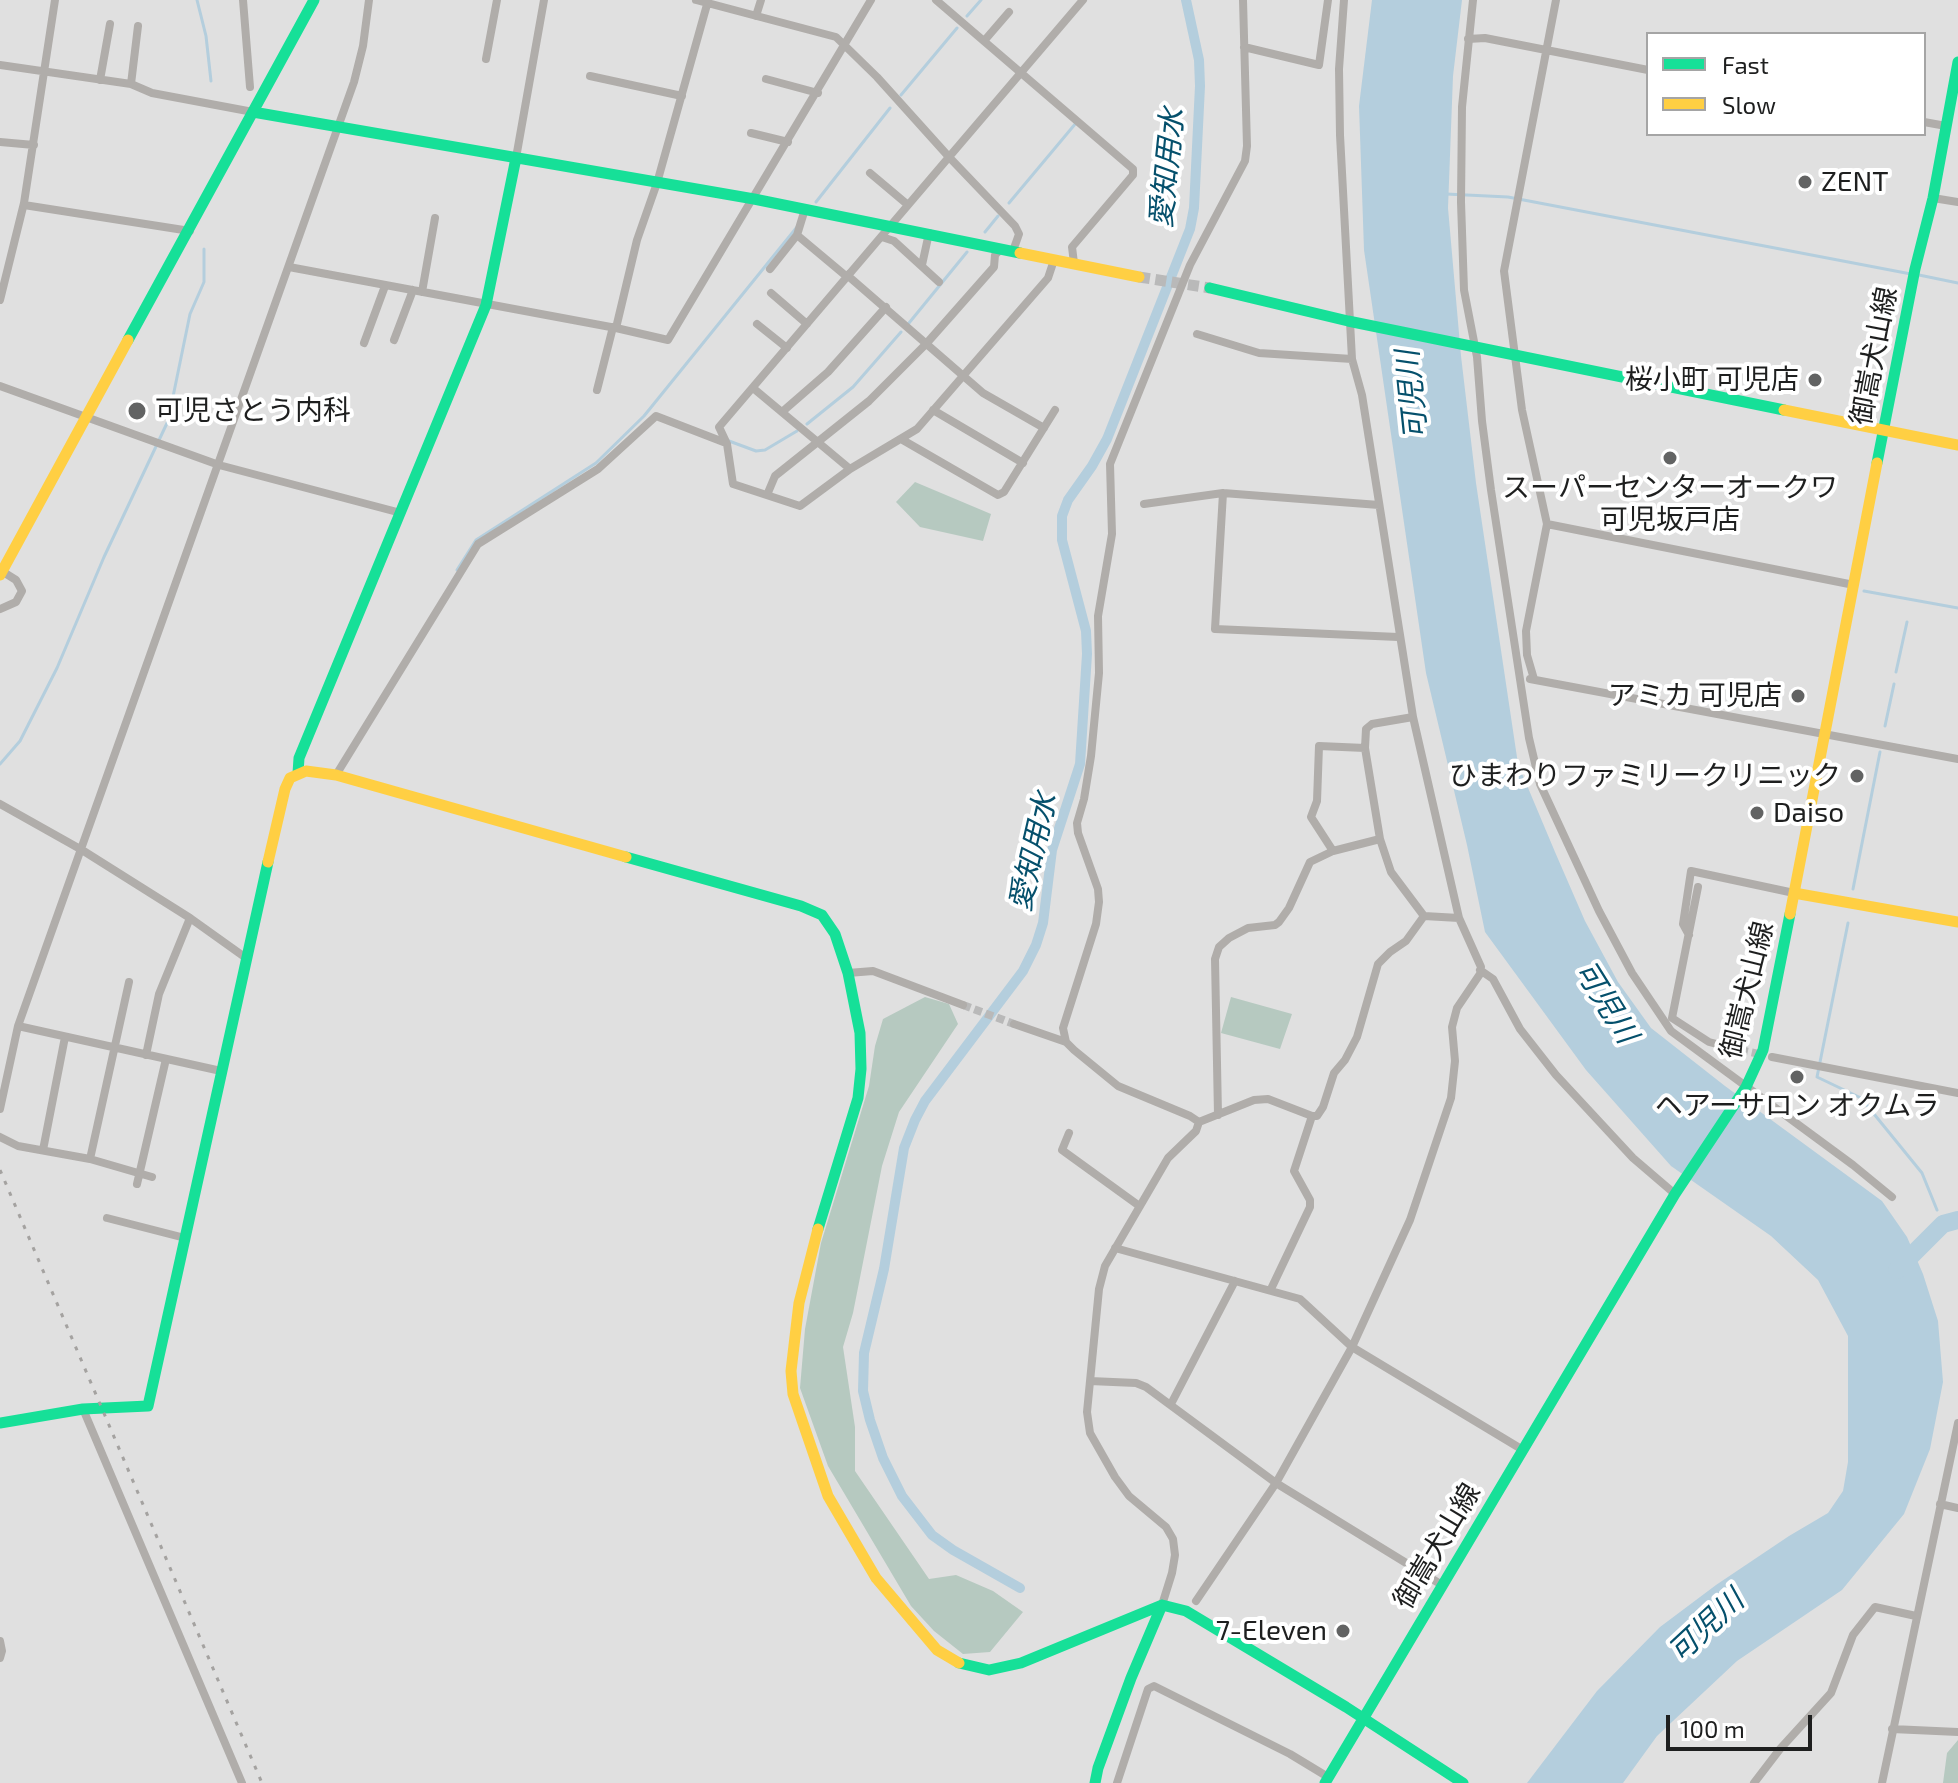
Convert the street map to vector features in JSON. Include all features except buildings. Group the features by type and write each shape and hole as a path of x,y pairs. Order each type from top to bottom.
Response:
{"street":[{"path":"0,300 24,205 55,0"},
{"path":"243,0 250,87"},
{"path":"0,609 16,602 22,591 16,580 1,572 314,0"},
{"path":"0,1109 18,1026 339,127 363,46 369,0"},
{"path":"486,59 497,0"},
{"path":"298,773 299,758 486,305 544,0"},
{"path":"696,0 836,37 846,44 1015,226 1019,234 1013,251"},
{"path":"756,16 761,0"},
{"path":"289,267 668,340 871,0"},
{"path":"936,0 1133,169 1133,175 1072,247 1074,263"},
{"path":"1054,260 1048,278 917,429 850,469 800,506 733,484 727,444 719,427 1083,0"},
{"path":"1066,1042 1063,1028 1096,924 1099,902 1098,889 1077,823 1091,756 1099,673 1098,616 1112,534 1110,464 1190,265 1245,161 1243,0"},
{"path":"1244,47 1319,65 1328,0"},
{"path":"1344,0 1339,69 1352,359 1362,395 1413,717 1459,918 1480,970 1493,979 1520,1029 1556,1075 1633,1158 1675,1194"},
{"path":"1473,0 1462,107 1461,194 1468,344 1529,738 1540,784 1599,911 1632,973 1671,1031 1892,1197"},
{"path":"1534,679 1527,655 1526,631 1547,524 1522,410 1504,271 1556,0"},
{"path":"597,390 637,240 657,183 708,2"},
{"path":"984,41 1009,12"},
{"path":"100,80 110,24"},
{"path":"131,84 138,26"},
{"path":"1468,39 1485,38 1646,70"},
{"name":"御嵩犬山線","path":"1327,1780 1675,1194 1746,1087 1763,1050 1914,274 1955,93 1958,62"},
{"path":"0,65 131,84 152,93 253,112 754,199 805,209 886,232 929,233 1139,277"},
{"path":"590,76 682,96"},
{"path":"766,79 818,93"},
{"path":"1926,122 1946,126"},
{"path":"751,133 788,142"},
{"path":"0,142 34,145"},
{"path":"870,173 908,205"},
{"path":"1933,198 1958,202"},
{"path":"24,205 190,231"},
{"path":"770,269 797,235 805,209"},
{"path":"394,340 418,291 435,218"},
{"path":"886,232 939,282"},
{"path":"922,265 929,233"},
{"path":"797,235 886,307 983,393 1044,428"},
{"path":"767,495 775,476 884,388 926,344 994,267 995,255 1000,250"},
{"path":"364,343 385,286"},
{"path":"1210,288 1348,321 1958,445"},
{"path":"771,293 807,324"},
{"path":"782,412 828,372 886,307"},
{"path":"757,324 787,348"},
{"path":"1197,334 1259,353 1352,359"},
{"path":"0,386 219,465 401,513"},
{"path":"753,388 850,469"},
{"path":"933,410 1023,463"},
{"path":"901,439 992,494 1004,492 1055,410"},
{"path":"336,775 478,544 598,469 656,416 727,444"},
{"path":"1144,504 1223,493 1379,505"},
{"path":"1223,493 1215,629 1398,637"},
{"path":"1547,524 1854,585"},
{"path":"1521,679 1958,759"},
{"path":"1413,717 1372,724 1366,729 1365,748 1380,839 1391,872 1424,916 1459,918"},
{"path":"1333,851 1311,817 1317,801 1319,746 1365,748"},
{"path":"0,1423 83,1409 148,1406 285,789 290,778 298,773 306,771 336,775 801,906 822,915 835,934 848,973 860,1033 861,1069 858,1098 799,1303 791,1371 793,1394 828,1496 876,1578 937,1650 963,1665 989,1670 1021,1663 1162,1605 1186,1611 1364,1718 1463,1783"},
{"path":"0,804 82,850 190,918 246,958"},
{"path":"1218,1115 1215,959 1219,947 1248,928 1279,922 1289,908 1310,862 1333,851 1380,839"},
{"path":"1689,936 1683,924 1691,871 1958,922"},
{"path":"1698,887 1672,1018 1709,1042 1740,1050"},
{"path":"1199,1122 1254,1100 1268,1099 1312,1116 1321,1112 1334,1073 1357,1037 1378,964 1406,941 1424,916"},
{"path":"146,1055 159,994 190,918"},
{"path":"1196,1601 1276,1483 1352,1347 1410,1220 1451,1098 1455,1061 1452,1027 1457,1008 1480,970"},
{"path":"848,973 873,971 963,1005"},
{"path":"90,1159 129,982"},
{"path":"1678,1038 1680,1023"},
{"path":"1014,1024 1066,1042 1118,1086 1199,1122"},
{"path":"18,1026 221,1071"},
{"path":"43,1150 65,1037"},
{"path":"1772,1057 1958,1093"},
{"path":"137,1184 166,1059"},
{"path":"1271,1289 1310,1207 1310,1200 1294,1171 1312,1116"},
{"path":"1095,1783 1131,1678 1162,1605 1174,1564 1173,1539 1166,1527 1129,1496 1090,1433 1087,1412 1099,1289 1105,1266 1138,1205 1168,1158 1196,1131 1199,1122"},
{"path":"1069,1133 1062,1150 1138,1205"},
{"path":"0,1137 18,1146 90,1159 152,1177"},
{"path":"107,1218 185,1238"},
{"path":"1115,1248 1271,1289 1309,1304 1352,1347 1523,1450"},
{"path":"1171,1404 1235,1281"},
{"path":"1090,1381 1136,1383 1171,1404 1276,1483 1442,1585"},
{"path":"83,1409 242,1783"},
{"path":"1882,1783 1958,1423"},
{"path":"1940,1504 1958,1508"},
{"path":"1754,1783 1831,1693 1853,1635 1875,1607 1916,1616"},
{"path":"0,1641 0,1658"},
{"path":"1117,1783 1148,1689 1154,1686 1290,1754 1327,1780"},
{"path":"1892,1729 1958,1732"}],"green space":[{"path":"915,482 991,514 983,541 920,527 896,502"},
{"path":"925,997 949,1004 958,1024 899,1112 882,1166 853,1313 843,1347 855,1427 855,1471 929,1579 956,1575 993,1591 1023,1612 990,1652 963,1654 934,1631 911,1606 828,1466 800,1388 805,1329 821,1243 869,1086 883,1019"},
{"path":"1231,997 1292,1014 1280,1049 1221,1033"},
{"path":"1958,1740 1958,1783 1943,1783 1947,1753"}],"water":[{"name":"可児川","path":"1372,0 1462,0 1453,76 1448,208 1461,356 1476,483 1518,764 1555,852 1585,921 1618,982 1651,1028 1882,1201 1907,1237 1938,1321 1943,1382 1930,1449 1904,1514 1842,1590 1737,1661 1657,1736 1623,1783 1527,1783 1597,1691 1660,1627 1716,1585 1828,1513 1843,1491 1848,1462 1848,1336 1818,1280 1771,1236 1671,1166 1586,1070 1485,932 1426,673 1364,250 1359,106"}],"waterway":[{"path":"197,0 206,36 211,81"},
{"path":"967,16 981,0"},
{"name":"愛知用水","path":"1020,1588 932,1535 902,1496 883,1458 870,1420 863,1391 864,1353 884,1269 904,1148 915,1120 925,1101 1023,971 1043,923 1052,850 1080,764 1087,654 1086,631 1062,540 1062,516 1068,500 1107,439 1190,229 1194,208 1200,86 1199,60 1186,0"},
{"path":"901,95 957,28"},
{"path":"816,202 890,108"},
{"path":"1009,203 1076,123"},
{"path":"1446,194 1508,197 1911,274"},
{"path":"985,232 998,216"},
{"path":"457,570 476,540 596,463 644,416 797,227"},
{"path":"0,764 20,741 57,668 104,557 168,421 190,314 204,282 204,249"},
{"path":"909,323 967,252"},
{"path":"1919,275 1958,283"},
{"path":"807,424 853,387 901,332"},
{"path":"729,441 756,451 765,450 797,431"},
{"path":"1864,591 1958,608"},
{"path":"1896,672 1907,622"},
{"path":"1885,726 1894,684"},
{"path":"1853,889 1880,752"},
{"path":"1848,923 1817,1077 1861,1098 1922,1173 1937,1210"},
{"path":"1941,1219 1943,1224"},
{"path":"1897,1270 1943,1224 1958,1220"}],"tunnel":[{"path":"1139,277 1210,288"},
{"path":"963,1005 1014,1024"},
{"path":"1740,1050 1764,1055"}],"railway":[{"path":"0,1170 262,1783"}],"traffic: fast":[{"path":"128,340 314,0"},
{"path":"1877,463 1915,269 1933,198 1958,62"},
{"path":"253,112 754,199 1020,253"},
{"path":"298,773 299,758 486,305 516,158"},
{"path":"1210,288 1348,321 1784,410"},
{"path":"626,857 801,906 822,915 835,934 848,973 860,1033 861,1069 858,1098 818,1229"},
{"path":"0,1423 83,1409 148,1406 268,862"},
{"path":"1325,1783 1675,1194 1746,1087 1763,1050 1790,914"},
{"path":"959,1663 989,1670 1021,1663 1162,1605 1186,1611 1346,1707 1463,1783"},
{"path":"1095,1783 1131,1678 1162,1605"}],"traffic: slow":[{"path":"1020,253 1139,277"},
{"path":"0,575 128,340"},
{"path":"1784,410 1958,445"},
{"path":"1790,914 1877,463"},
{"path":"268,862 285,789 290,778 306,771 336,775 626,857"},
{"path":"1794,893 1958,922"},
{"path":"818,1229 799,1303 791,1371 793,1394 828,1496 876,1578 937,1650 959,1663"}],"place":[{"name":"ZENT","path":"1805,182"},
{"name":"桜小町 可児店","path":"1815,380"},
{"name":"可児さとう内科","path":"137,411"},
{"name":"スーパーセンターオークワ 可児坂戸店","path":"1670,458"},
{"name":"アミカ 可児店","path":"1798,696"},
{"name":"ひまわりファミリークリニック","path":"1857,776"},
{"name":"Daiso","path":"1757,813"},
{"name":"ヘアーサロン オクムラ","path":"1797,1077"},
{"name":"7-Eleven","path":"1343,1631"}]}
